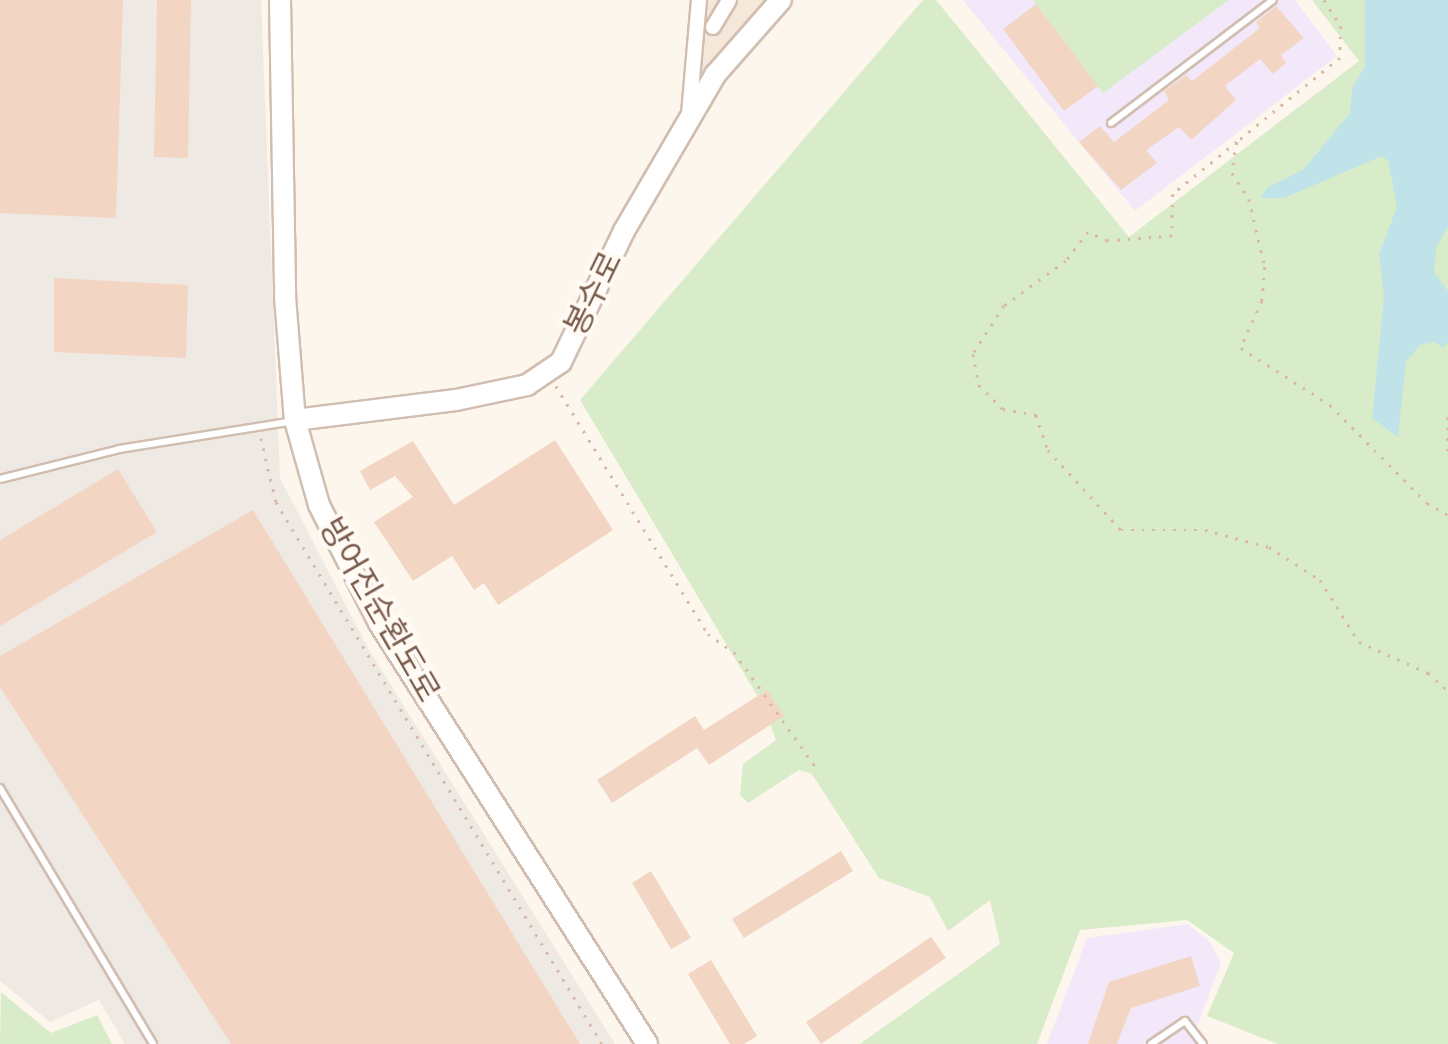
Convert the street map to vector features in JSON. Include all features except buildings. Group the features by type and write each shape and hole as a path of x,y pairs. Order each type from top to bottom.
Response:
{"main road":[{"name":"방어진순환도로","path":"280,0 280,182 296,420 319,505 379,624 647,1044"},
{"name":"봉수로","path":"296,420 456,400 527,385 562,362 624,231 715,75 781,0"}],"street":[{"path":"689,118 699,0"},
{"path":"713,27 729,0"}],"lane":[{"path":"1111,123 1273,0"},
{"path":"0,479 118,449 296,420"},
{"path":"0,788 153,1044"},
{"path":"1151,1044 1185,1022 1202,1044"}],"path":[{"path":"1324,0 1341,26 1340,58 1173,194 1172,236 1107,241 1088,232 1066,261 1004,306 973,354 980,385 1003,409 1036,416 1048,450 1121,530 1205,530 1269,546 1320,580 1359,642 1428,673 1448,690"},
{"path":"1237,142 1232,172 1249,199 1265,267 1262,301 1242,352 1330,406 1427,503 1448,515"},
{"path":"548,372 708,634 734,652 814,766"},
{"path":"1448,417 1448,457"},
{"path":"259,426 276,502 602,1044"}],"shaded area":[{"path":"0,0 261,0 280,478 369,650 615,1044 125,1044 99,1000 50,1022 0,981"},
{"path":"697,0 782,0 687,122"},
{"path":"963,0 1295,0 1337,56 1135,211"},
{"path":"1188,924 1210,942 1221,963 1196,1029 1207,1044 1047,1044 1087,938"}],"green space":[{"path":"923,0 936,0 1129,237 1359,61 1312,0 1448,0 1448,1044 1278,1044 1207,1016 1234,953 1187,920 1080,930 1037,1044 860,1044 1000,944 990,900 948,931 930,897 879,878 812,774 799,770 748,803 740,795 743,764 776,740 764,707 580,400"},
{"path":"1033,0 1229,0 1103,93"},
{"path":"1,992 51,1033 97,1015 112,1044 0,1044"}],"water":[{"path":"1365,0 1448,0 1448,227 1436,248 1434,272 1448,291 1448,342 1443,348 1435,342 1420,345 1406,362 1398,437 1372,418 1384,296 1379,254 1397,207 1388,161 1382,156 1284,198 1261,198 1267,188 1304,169 1350,113 1352,88 1365,67"}]}
